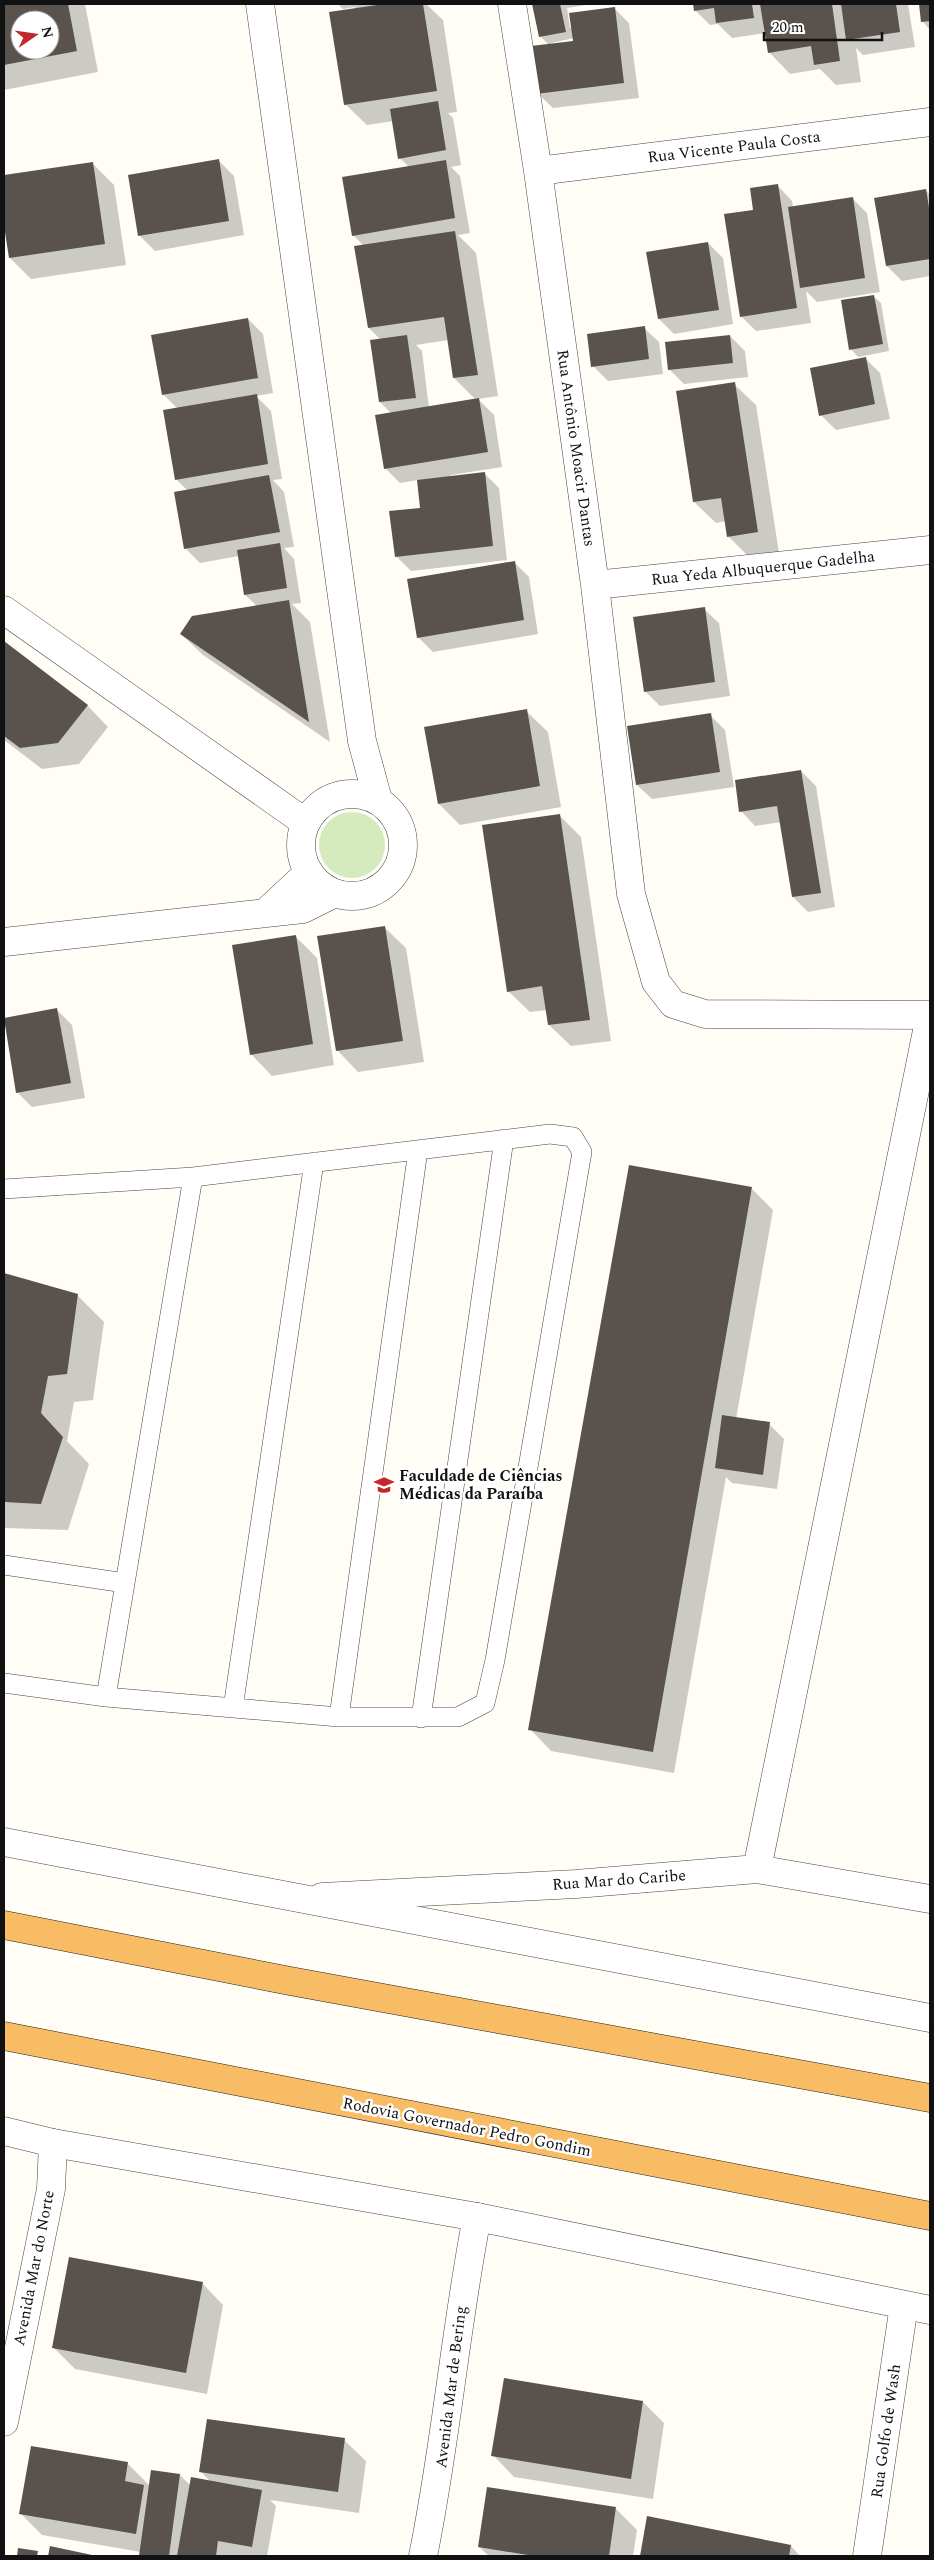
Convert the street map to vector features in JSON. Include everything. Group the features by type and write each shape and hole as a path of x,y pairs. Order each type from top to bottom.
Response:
{"highway":[{"path":"4,1925 300,1983 930,2098"},
{"name":"Rodovia Governador Pedro Gondim","path":"4,2036 930,2216"}],"street":[{"path":"260,4 362,742 378,800"},
{"name":"Rua Antônio Moacir Dantas","path":"512,4 538,171 595,585 631,894 656,982 673,1004 706,1014 930,1015"},
{"name":"Rua Vicente Paula Costa","path":"538,171 930,122"},
{"name":"Rua Yeda Albuquerque Gadelha","path":"595,585 930,550"},
{"path":"4,610 306,823"},
{"path":"345,794 362,742"},
{"path":"345,794 362,794 378,800 391,811 400,826 403,842 401,859 394,874 383,886 367,894 351,896 335,893 320,885 309,872 302,856 301,839 306,823 315,809 329,799 345,794"},
{"path":"265,913 309,872"},
{"path":"4,942 303,908 335,893"},
{"path":"757,1869 930,1015"},
{"path":"4,1842 930,2018"},
{"name":"Rua Mar do Caribe","path":"305,1898 576,1884 757,1869 930,1898"},
{"path":"4,2132 53,2143 477,2217 930,2310"},
{"name":"Avenida Mar do Norte","path":"4,2422 51,2189 53,2143"},
{"name":"Avenida Mar de Bering","path":"423,2556 437,2489 463,2290 477,2217"},
{"name":"Rua Golfo de Wash","path":"867,2556 904,2305"}],"lane":[{"path":"4,1189 193,1177 550,1134 573,1137 582,1152 497,1650 485,1703 458,1718 339,1717 106,1697 4,1683"},
{"path":"421,1718 504,1139"},
{"path":"339,1717 418,1150"},
{"path":"233,1708 314,1162"},
{"path":"106,1697 193,1177"},
{"path":"4,1565 125,1583"}],"green space":[{"path":"345,812 359,812 371,817 380,826 385,838 383,858 376,869 359,878 345,878 333,873 324,864 319,852 319,838 324,826 333,817"}],"building":[{"path":"4,4 68,4 77,51 60,54 60,10 10,10 10,60 30,60 4,65"},
{"path":"384,4 423,4 437,91 344,105 329,12"},
{"path":"532,4 560,4 566,32 539,37"},
{"path":"693,4 752,4 754,18 716,23 714,8 694,11"},
{"path":"760,4 832,4 840,61 814,65 811,46 768,53"},
{"path":"841,4 896,4 900,32 846,40"},
{"path":"919,4 930,4 930,21 921,22"},
{"path":"615,7 624,83 536,94 531,46 573,41 569,13"},
{"path":"438,101 446,150 398,159 390,109"},
{"path":"219,159 229,221 138,236 128,175"},
{"path":"446,160 455,218 352,236 342,177"},
{"path":"93,162 105,244 9,258 4,226 4,175"},
{"path":"778,184 797,308 740,317 724,214 753,210 750,188"},
{"path":"926,189 930,214 930,259 886,266 874,198"},
{"path":"853,197 865,278 800,288 788,207"},
{"path":"455,231 478,375 453,378 444,317 368,328 354,246"},
{"path":"708,242 719,310 658,319 646,252"},
{"path":"874,295 883,344 849,350 841,300"},
{"path":"248,318 258,378 162,395 151,335"},
{"path":"645,326 649,359 591,367 587,334"},
{"path":"407,335 416,398 379,402 370,340"},
{"path":"730,335 733,363 668,370 665,342"},
{"path":"866,357 875,404 819,416 810,368"},
{"path":"735,382 758,532 727,537 721,498 693,502 676,391"},
{"path":"257,394 268,464 175,480 163,410"},
{"path":"479,398 488,452 384,469 375,415"},
{"path":"485,472 493,546 395,557 389,511 420,508 417,480"},
{"path":"269,475 280,532 184,549 174,492"},
{"path":"280,543 287,588 244,595 237,550"},
{"path":"515,561 524,620 417,638 407,579"},
{"path":"289,600 309,722 180,634 192,616"},
{"path":"705,607 715,682 644,692 633,617"},
{"path":"4,641 88,705 58,743 20,748 4,736"},
{"path":"527,709 540,786 438,804 424,727"},
{"path":"711,713 720,772 636,785 627,726"},
{"path":"801,770 821,893 792,897 777,806 739,812 735,780"},
{"path":"560,814 590,1020 548,1025 542,986 507,992 482,825"},
{"path":"385,926 403,1041 336,1051 317,936"},
{"path":"296,935 313,1044 250,1055 232,945"},
{"path":"57,1008 71,1083 16,1093 4,1018"},
{"path":"629,1165 752,1187 653,1752 528,1730"},
{"path":"4,1273 78,1294 67,1374 48,1376 41,1413 63,1437 41,1504 4,1502"},
{"path":"722,1415 770,1422 763,1475 715,1468"},
{"path":"69,2257 203,2282 186,2373 52,2348"},
{"path":"504,2378 643,2401 631,2479 491,2456"},
{"path":"207,2419 345,2438 338,2492 199,2472"},
{"path":"31,2446 128,2462 125,2481 144,2485 136,2534 19,2514"},
{"path":"151,2470 180,2474 169,2556 139,2556"},
{"path":"191,2477 262,2490 252,2547 218,2541 216,2556 177,2556"},
{"path":"487,2487 616,2507 609,2556 534,2556 478,2547"},
{"path":"647,2516 791,2545 789,2556 640,2556"},
{"path":"50,2546 92,2555 92,2556 48,2556"},
{"path":"18,2548 38,2551 37,2556 17,2556"}],"place":[{"name":"Faculdade de Ciências Médicas da Paraíba","path":"384,1485"}]}
